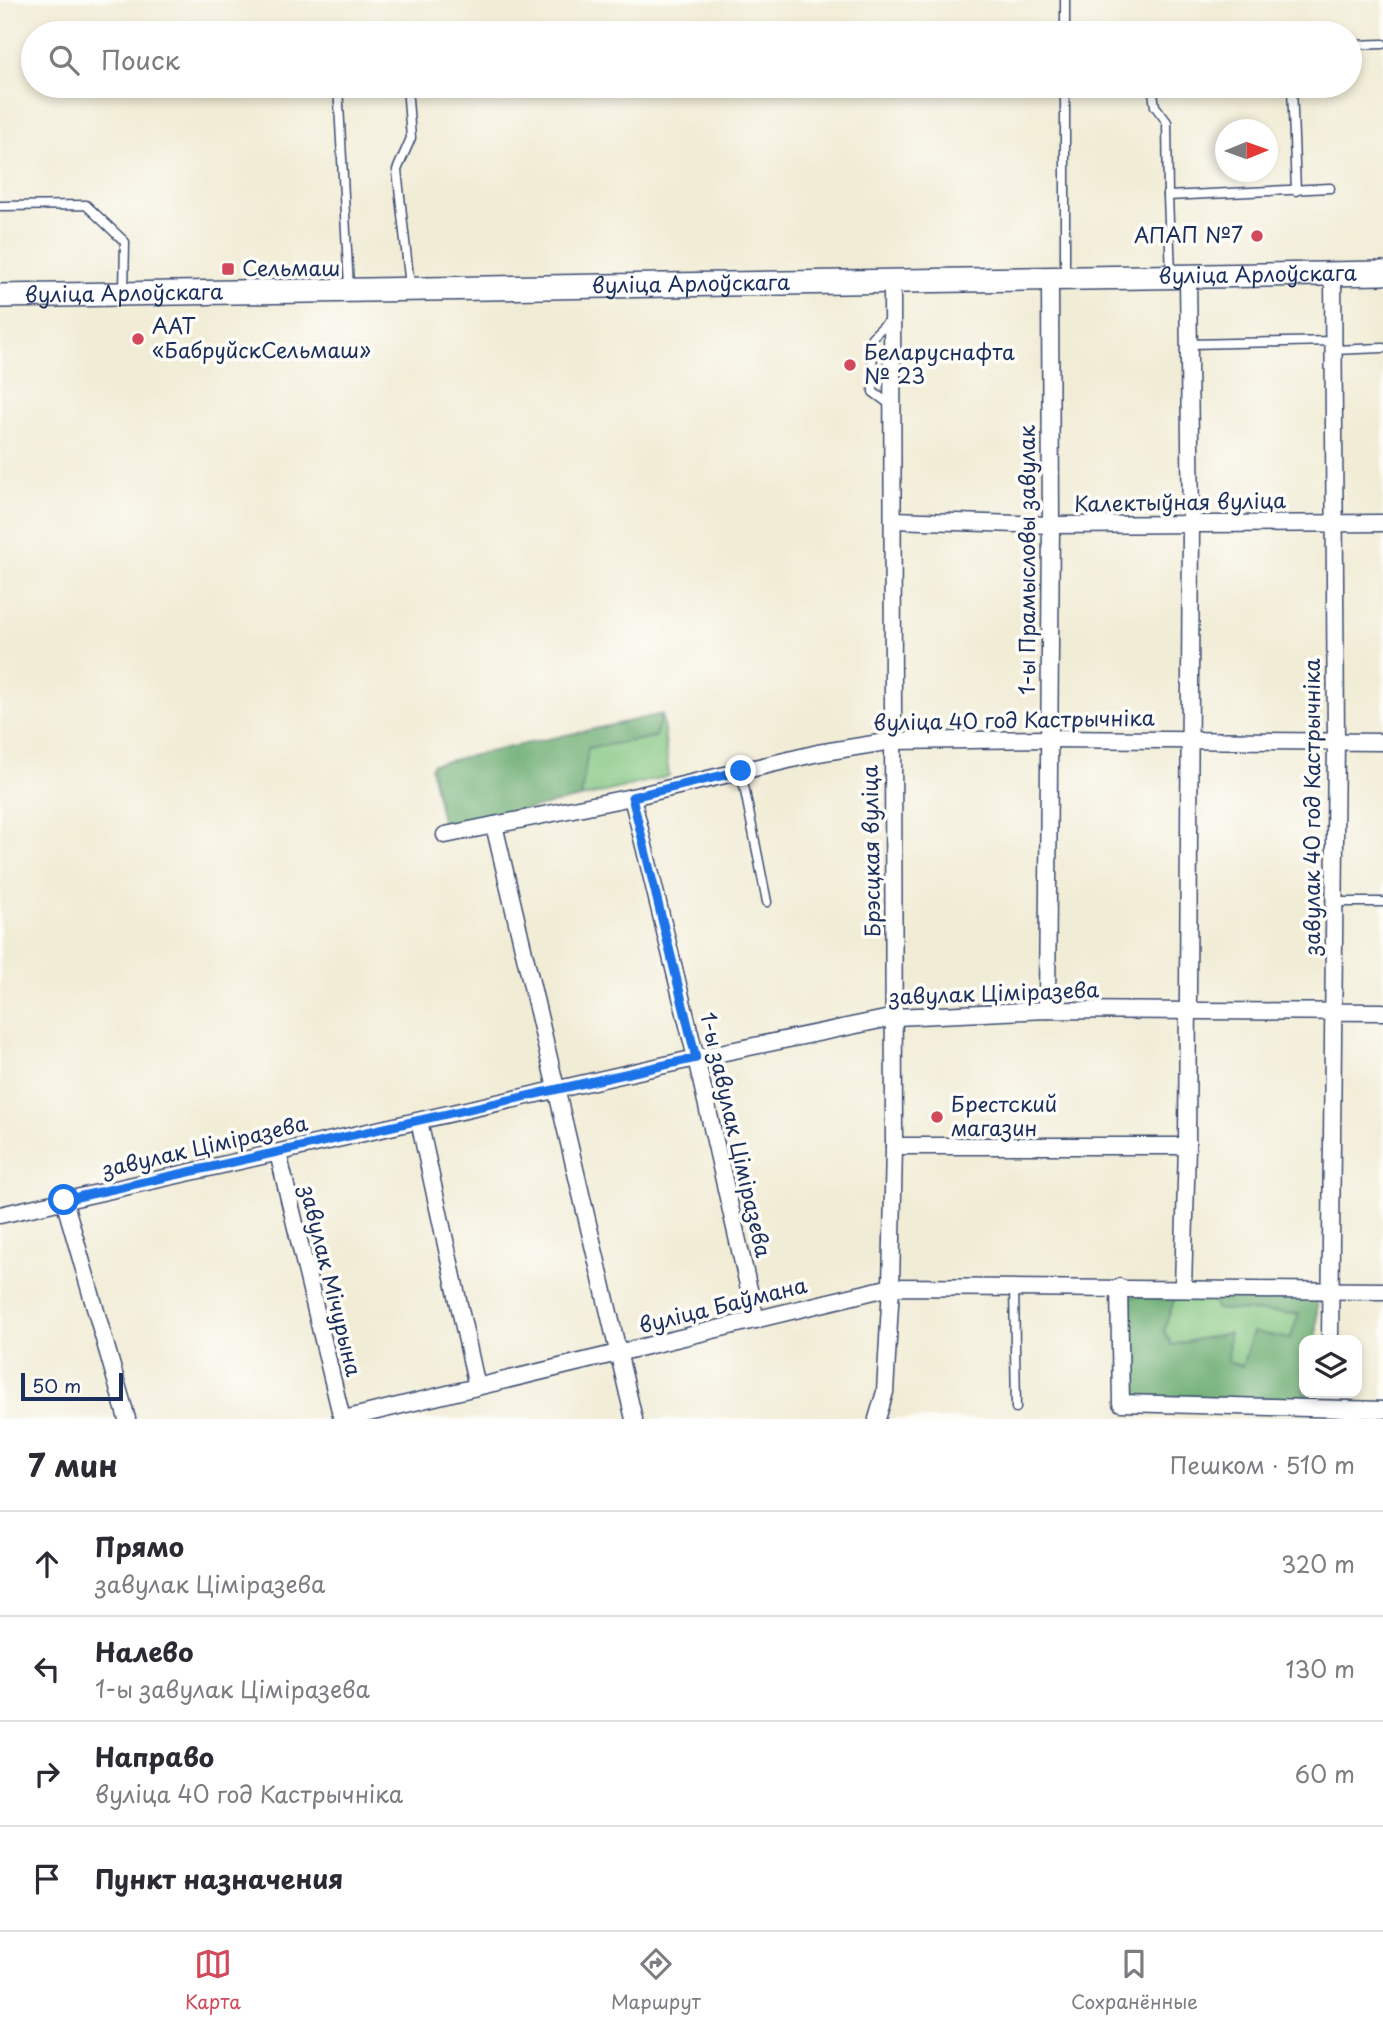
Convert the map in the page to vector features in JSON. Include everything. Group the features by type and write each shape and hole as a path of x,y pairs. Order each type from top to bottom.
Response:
{"street":[{"name":"вуліца Арлоўскага","path":"0,296 1383,273"},
{"name":"завулак 40 год Кастрычніка","path":"1331,1335 1336,741 1333,274"},
{"path":"1180,277 1190,344 1191,525 1183,1287"},
{"name":"1-ы Прамысловы завулак","path":"1047,1010 1048,738 1057,279"},
{"name":"Брэсцкая вуліца","path":"877,1419 885,1391 891,1287 894,1146 892,281"},
{"name":"Калектыўная вуліца","path":"893,520 1051,525 1383,523"},
{"name":"вуліца 40 год Кастрычніка","path":"445,835 632,797 818,753 892,741 1048,738 1383,742"},
{"name":"1-ы завулак Ціміразева","path":"632,797 756,1320"},
{"path":"494,825 634,1419"},
{"name":"завулак Ціміразева","path":"0,1215 696,1058 895,1017 1047,1010 1383,1012"},
{"path":"419,1121 477,1387"},
{"path":"894,1146 1186,1146"},
{"name":"завулак Мічурына","path":"278,1153 343,1419"},
{"path":"64,1200 127,1419"},
{"name":"вуліца Баўмана","path":"343,1419 891,1287 1183,1287 1383,1291"},
{"path":"1119,1287 1121,1403 1383,1410"}],"lane":[{"path":"1065,0 1065,21"},
{"path":"1362,45 1383,44"},
{"path":"339,98 349,290"},
{"path":"408,98 411,138 397,170 410,289"},
{"path":"1057,279 1065,98"},
{"path":"1154,98 1155,106 1167,122 1168,196 1180,277"},
{"path":"1292,98 1296,191"},
{"path":"1168,196 1330,188"},
{"path":"0,206 86,205 125,242 124,293"},
{"path":"1190,344 1383,348"},
{"path":"741,771 767,902"},
{"path":"1334,902 1383,902"},
{"path":"1014,1287 1016,1408"}],"green space":[{"path":"662,714 669,776 581,798 588,748 655,737"},
{"path":"662,714 655,737 588,748 581,798 443,826 431,768 433,764"},
{"path":"1131,1296 1175,1296 1164,1331 1172,1345 1229,1333 1228,1362 1242,1366 1253,1332 1290,1339 1299,1314 1216,1309 1212,1296 1317,1298 1317,1335 1299,1335 1299,1398 1317,1400 1132,1397"},
{"path":"1175,1296 1212,1296 1217,1309 1299,1314 1290,1340 1242,1366 1228,1362 1228,1333 1172,1345 1164,1332"}],"place":[{"name":"АПАП №7","path":"1257,236"},
{"name":"Сельмаш","path":"228,269"},
{"name":"ААТ «БабруйскСельмаш»","path":"138,339"},
{"name":"Беларуснафта № 23","path":"850,365"},
{"name":"Брестский магазин","path":"937,1117"}],"route":[{"path":"64,1200 696,1058 632,797 741,771"}]}
